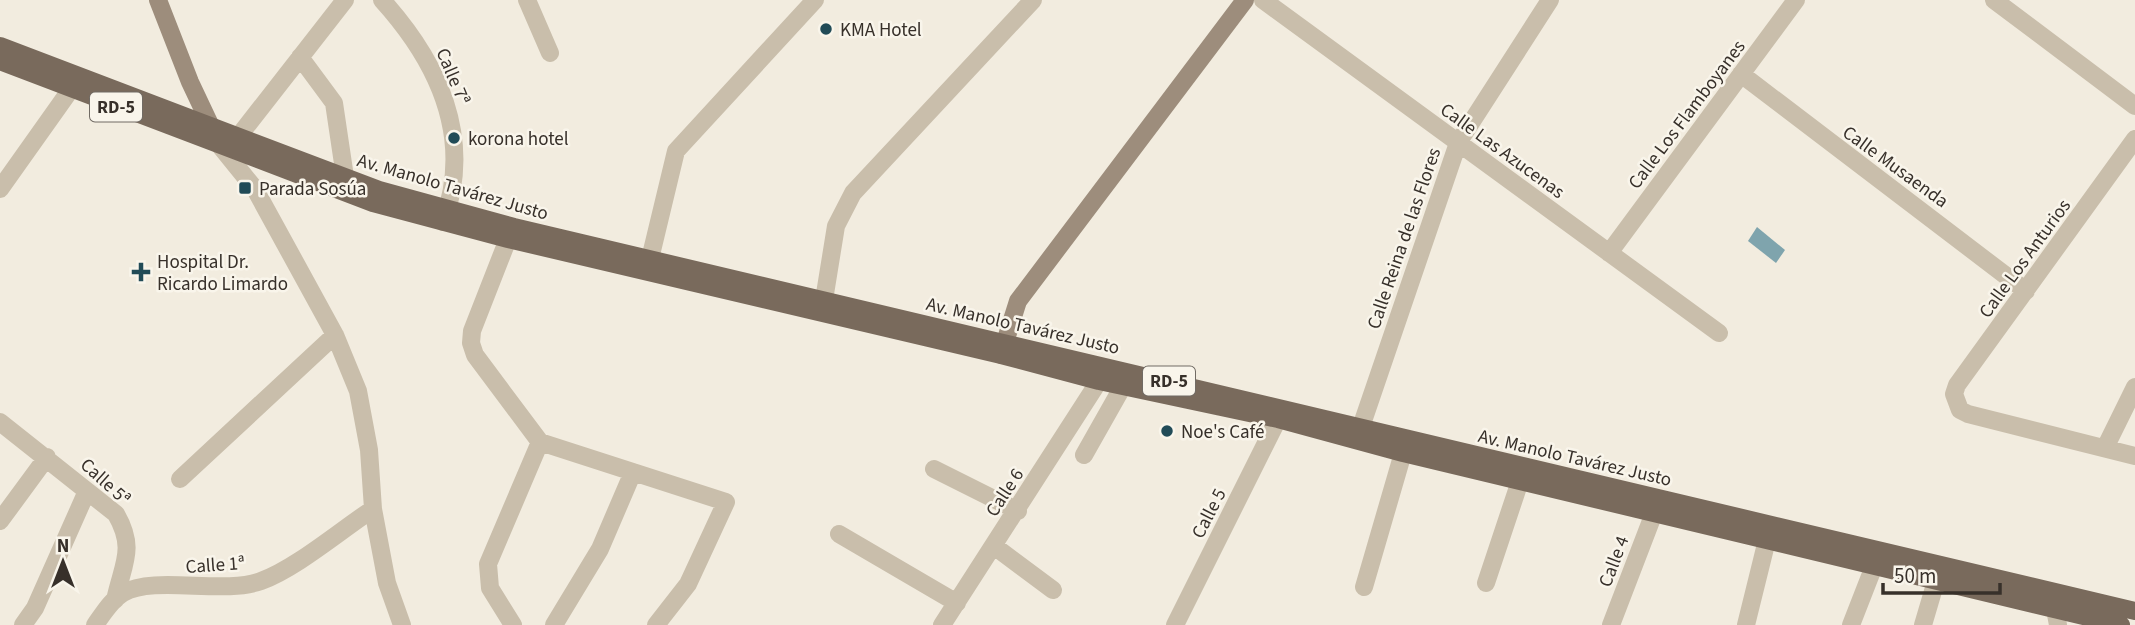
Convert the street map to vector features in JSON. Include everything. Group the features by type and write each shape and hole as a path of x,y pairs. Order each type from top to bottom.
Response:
{"main road":[{"name":"Av. Manolo Tavárez Justo","path":"0,46 74,83 373,203 446,215 824,300 1003,348 1099,381 1279,419 1403,453 1936,581 2057,617 2121,625"},
{"name":"Av. Manolo Tavárez Justo","path":"0,61 74,83"},
{"name":"Av. Manolo Tavárez Justo","path":"96,92 211,127 230,145 345,177 508,239 1361,427 2135,611"}],"street":[{"path":"158,0 211,127"},
{"path":"345,0 230,145 335,335 358,391 369,450 373,509 387,583 402,625"},
{"name":"Calle 7ª","path":"382,0 412,33 438,82 454,134 454,186 446,215"},
{"path":"527,0 550,53"},
{"path":"650,259 676,151 816,0"},
{"path":"824,300 836,226 853,192 1033,0"},
{"path":"1003,348 1018,301 1245,0"},
{"name":"Calle Las Azucenas","path":"1263,0 1719,333"},
{"name":"Calle Reina de las Flores","path":"1361,427 1458,143 1550,0"},
{"name":"Calle Los Flamboyanes","path":"1609,253 1796,0"},
{"path":"1994,0 2135,106"},
{"path":"300,57 334,103 345,177"},
{"name":"Calle Musaenda","path":"1741,74 2026,291"},
{"path":"0,189 74,83"},
{"name":"Calle Los Anturios","path":"2105,448 1968,414 1955,403 1957,385 2135,139"},
{"path":"508,239 472,331 471,343 475,355 540,442 726,502 688,584 656,625"},
{"path":"180,479 335,335"},
{"name":"Calle 6","path":"942,625 1018,511 1099,381"},
{"path":"1084,455 1123,386"},
{"path":"2135,387 2105,448 2135,456"},
{"name":"Calle 5","path":"1175,625 1279,419"},
{"name":"Calle 5ª","path":"0,422 116,514 127,533 128,546 115,600"},
{"path":"513,625 490,588 488,564 540,442"},
{"path":"1364,587 1403,453"},
{"path":"0,521 47,457"},
{"path":"934,469 1018,511"},
{"path":"554,625 600,549 633,472"},
{"path":"1486,583 1520,481"},
{"path":"23,625 35,608 87,491"},
{"name":"Calle 1ª","path":"95,625 125,592 147,587 235,586 261,581 373,509"},
{"name":"Calle 4","path":"1611,625 1654,513"},
{"path":"839,534 957,603"},
{"path":"1746,625 1767,540"},
{"path":"995,546 1053,590"},
{"path":"1851,625 1874,566"},
{"path":"1923,625 1936,581"}],"water":[{"path":"1757,227 1785,250 1776,263 1748,241"}],"place":[{"name":"KMA Hotel","path":"826,29"},
{"name":"korona hotel","path":"454,138"},
{"name":"Parada Sosúa","path":"245,188"},
{"name":"Hospital Dr. Ricardo Limardo","path":"141,272"},
{"name":"Noe's Café","path":"1167,431"}]}
